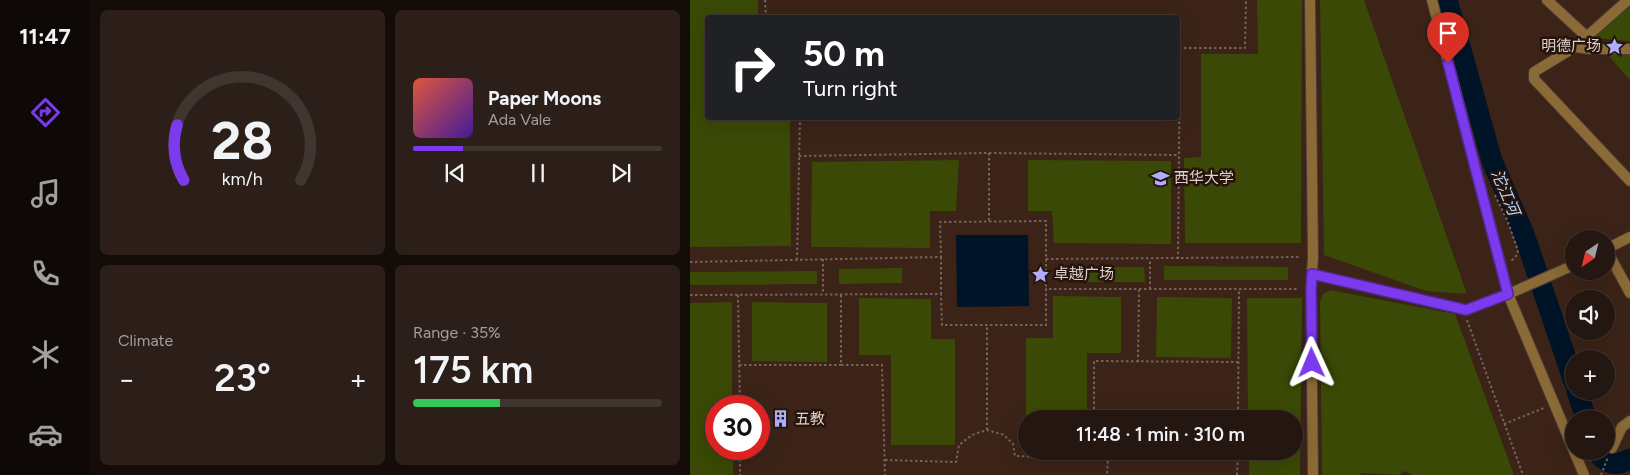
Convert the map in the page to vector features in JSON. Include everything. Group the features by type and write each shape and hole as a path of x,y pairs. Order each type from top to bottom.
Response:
{"street":[{"path":"1310,0 1313,475"},
{"path":"1432,0 1510,293 1565,430"},
{"path":"1547,0 1586,37"},
{"path":"1628,0 1575,47 1534,72 1534,79 1630,182"},
{"path":"1575,47 1630,49"},
{"path":"1615,245 1630,238"},
{"path":"1615,266 1630,293"},
{"path":"1312,274 1466,310 1565,269"},
{"path":"1615,442 1622,427 1630,421"},
{"path":"1578,460 1584,475"}],"path":[{"path":"765,0 766,15"},
{"path":"1180,48 1245,48 1246,0"},
{"path":"798,260 800,120"},
{"path":"1178,258 1179,120"},
{"path":"800,156 989,153 1178,154"},
{"path":"989,153 989,221"},
{"path":"989,221 1046,221 1046,325 942,325 940,222 989,221"},
{"path":"690,262 941,257"},
{"path":"1046,260 1304,257"},
{"path":"823,259 823,294"},
{"path":"1150,259 1150,289"},
{"path":"1046,289 1305,289"},
{"path":"1238,410 1239,289"},
{"path":"1138,362 1139,290"},
{"path":"841,294 841,365"},
{"path":"690,296 942,294"},
{"path":"738,295 740,395"},
{"path":"1466,310 1468,326 1523,475"},
{"path":"987,430 988,325"},
{"path":"1094,410 1094,361 1238,362"},
{"path":"739,365 882,365 885,475"},
{"path":"1504,424 1554,404"},
{"path":"885,460 956,462 959,445 972,435 987,430 1004,435 1013,444 1015,456 1018,456"},
{"path":"740,460 740,475"},
{"path":"1107,475 1108,460"},
{"path":"1237,475 1238,460"},
{"path":"1601,475 1607,460"}],"shaded area":[{"name":"西华大学","path":"690,0 1630,0 1630,475 690,475"}],"green space":[{"path":"690,0 758,0 758,15 705,15 705,120 790,120 791,246 690,247"},
{"path":"1257,0 1302,0 1301,243 1185,243 1184,158 1201,157 1201,54 1258,54"},
{"path":"1320,0 1364,0 1467,294 1426,291 1324,255"},
{"path":"1630,6 1630,41 1593,38"},
{"path":"1606,53 1630,53 1630,80"},
{"path":"959,160 956,211 930,211 930,248 811,247 812,162"},
{"path":"1028,160 1171,161 1171,244 1054,243 1052,211 1028,211"},
{"path":"1164,266 1288,267 1288,280 1164,280"},
{"path":"1081,267 1144,267 1145,282 1081,282"},
{"path":"902,268 902,283 839,284 839,269"},
{"path":"817,271 817,284 690,285 690,272"},
{"path":"1330,290 1455,314 1514,475 1413,475 1405,471 1398,475 1362,473 1360,475 1322,475 1320,301 1323,294"},
{"path":"1053,296 1121,297 1121,353 1087,353 1087,410 1026,410 1026,338 1053,338"},
{"path":"1157,297 1232,298 1231,358 1156,357"},
{"path":"859,298 931,299 931,339 955,339 955,445 891,445 891,355 859,355"},
{"path":"1247,298 1302,298 1301,410 1248,410"},
{"path":"732,302 732,395 705,395 705,460 733,460 733,475 690,475 690,303"},
{"path":"752,302 827,303 827,362 752,361"},
{"path":"1249,460 1300,460 1300,475 1249,475"}],"water":[{"path":"956,235 1028,235 1029,306 957,307"}],"waterway":[{"name":"沱江河","path":"1447,0 1492,161 1524,234 1565,355"},
{"name":"沱江河","path":"1580,400 1583,410"},
{"name":"沱江河","path":"1606,460 1612,463 1620,463 1630,459"}],"place":[{"name":"明德广场","path":"1615,46"},
{"name":"西华大学","path":"1160,178"},
{"name":"卓越广场","path":"1040,274"},
{"name":"五教","path":"781,419"}],"route":[{"path":"1312,363 1312,274 1466,310 1508,294 1448,63"}]}
